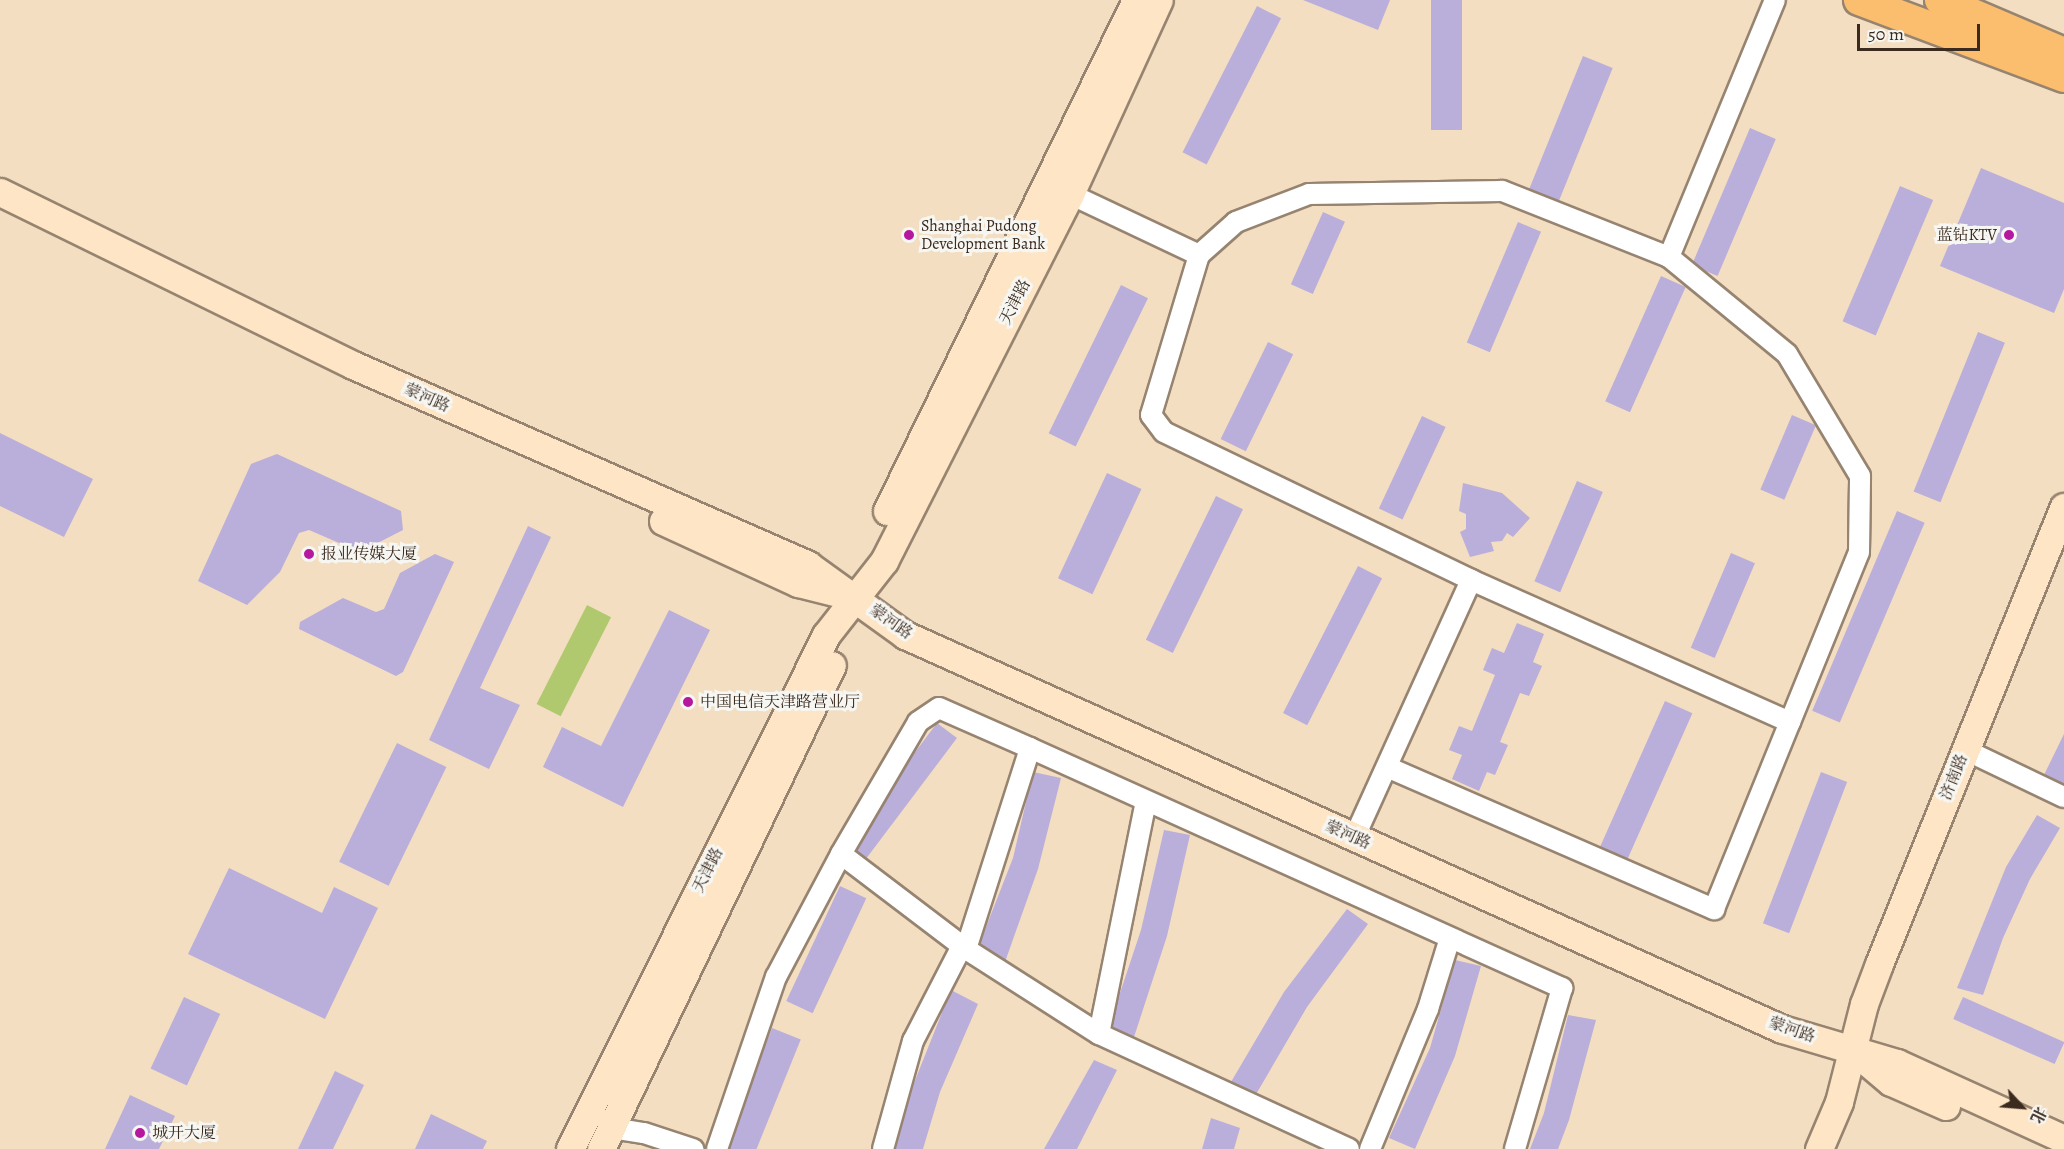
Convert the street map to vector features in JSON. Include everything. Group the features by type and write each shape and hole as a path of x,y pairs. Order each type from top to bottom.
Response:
{"main road":[{"path":"1859,0 2064,77"},
{"path":"1940,0 2064,53"}],"street":[{"name":"天津路","path":"607,1138 842,644 867,553 1137,0"},
{"name":"天津路","path":"570,1149 826,635 884,561 1070,194 1159,0"},
{"path":"1669,257 1775,0"},
{"path":"1387,767 1714,909 1790,722 1859,552 1860,476 1787,354 1669,257 1502,191 1309,194 1236,222 1199,255 1151,415 1164,432 1470,580 1790,722"},
{"name":"蒙河路","path":"0,192 353,365 808,565 916,640 1782,1029 1897,1064 2064,1139"},
{"path":"1070,194 1199,255"},
{"name":"蒙河路","path":"0,208 412,407 798,583 856,597 1786,1015 1851,1049 1891,1082 2046,1149"},
{"name":"济南路","path":"1819,1149 1839,1102 1851,1049 1879,964 2064,507"},
{"name":"济南路","path":"1801,1149 1823,1094 1851,1049 2064,527"},
{"path":"1360,825 1470,580"},
{"path":"717,1149 776,977 841,854 918,722 939,708 1562,988 1515,1149"},
{"path":"883,1149 913,1041 964,947 1030,748"},
{"path":"1972,753 2064,796"},
{"path":"1099,1034 1146,801"},
{"path":"841,854 964,947 1099,1034 1349,1149"},
{"path":"1370,1149 1428,1009 1450,938"},
{"path":"607,1138 644,1133 693,1149"}],"green space":[{"path":"587,605 611,617 561,716 537,704"}],"building":[{"path":"1303,0 1390,0 1378,30"},
{"path":"1431,0 1462,0 1462,130 1431,130"},
{"path":"1257,6 1281,18 1207,164 1183,152"},
{"path":"1583,56 1613,68 1558,203 1528,191"},
{"path":"1750,128 1776,139 1718,276 1692,265"},
{"name":"蓝钻KTV","path":"1981,168 2064,203 2064,289 2054,313 1940,266"},
{"path":"1900,186 1933,200 1876,335 1843,321"},
{"path":"1323,212 1345,222 1313,294 1291,284"},
{"path":"1518,222 1541,232 1490,352 1467,343"},
{"path":"1661,276 1686,287 1630,412 1605,401"},
{"path":"1121,285 1148,298 1076,446 1049,433"},
{"path":"1978,332 2005,343 1940,502 1914,491"},
{"path":"1268,342 1293,354 1246,451 1221,439"},
{"path":"1792,415 1816,425 1784,500 1760,490"},
{"path":"1422,416 1446,427 1402,519 1379,508"},
{"path":"0,433 93,479 64,537 0,506"},
{"path":"277,454 401,511 403,530 360,552 309,530 299,533 280,572 247,605 198,581 251,464"},
{"path":"1107,473 1141,489 1092,594 1058,578"},
{"path":"1577,481 1603,492 1560,592 1534,581"},
{"path":"1463,483 1502,493 1530,518 1513,537 1507,533 1502,541 1491,542 1494,551 1470,557 1460,532 1466,529 1466,514 1459,511"},
{"path":"1216,496 1243,509 1173,653 1146,640"},
{"path":"1897,511 1925,523 1840,722 1812,711"},
{"path":"528,526 551,537 480,688 520,705 489,769 429,740"},
{"path":"1731,553 1755,563 1715,658 1691,648"},
{"path":"435,554 454,562 403,672 396,676 299,629 300,622 343,598 376,612 384,609 400,573"},
{"path":"1358,566 1382,578 1307,725 1283,713"},
{"path":"669,610 710,630 623,807 543,767 562,727 601,746"},
{"path":"1517,623 1544,634 1533,662 1542,666 1529,696 1520,693 1500,742 1508,745 1495,775 1487,772 1479,791 1452,779 1462,755 1449,750 1459,726 1472,731 1495,675 1483,670 1492,648 1504,653"},
{"path":"1665,701 1692,713 1625,864 1598,852"},
{"path":"937,723 957,738 862,863 843,848"},
{"path":"2064,734 2064,787 2043,777"},
{"path":"397,743 446,767 389,886 339,862"},
{"path":"1033,772 1061,778 1038,869 1005,962 977,950 1013,858"},
{"path":"1821,772 1847,782 1789,933 1763,923"},
{"path":"2037,815 2060,828 2030,879 2003,938 1983,995 1957,988 2006,867"},
{"path":"1164,830 1190,835 1167,936 1134,1037 1108,1029 1141,930"},
{"path":"229,868 322,913 334,887 378,908 325,1019 188,954"},
{"path":"840,886 866,898 813,1013 786,1001"},
{"path":"1347,909 1368,924 1307,1007 1255,1096 1231,1082 1284,992"},
{"path":"1455,960 1481,966 1455,1056 1415,1149 1389,1138 1430,1048"},
{"path":"951,990 978,1004 940,1092 923,1149 894,1149 914,1083"},
{"path":"184,997 220,1014 187,1086 151,1069"},
{"path":"1963,997 2064,1042 2055,1064 1953,1019"},
{"path":"1568,1015 1596,1020 1569,1120 1558,1149 1530,1149 1544,1113"},
{"path":"772,1028 801,1040 757,1149 723,1149"},
{"path":"1094,1060 1117,1070 1077,1149 1044,1149"},
{"path":"335,1071 364,1085 333,1149 298,1149"},
{"name":"城开大厦","path":"130,1095 175,1116 159,1149 105,1149"},
{"path":"431,1114 487,1141 483,1149 415,1149"},
{"path":"1211,1118 1240,1128 1234,1149 1202,1149"}],"place":[{"name":"Shanghai Pudong Development Bank","path":"909,235"},
{"name":"蓝钻KTV","path":"2009,235"},
{"name":"报业传媒大厦","path":"309,554"},
{"name":"中国电信天津路营业厅","path":"688,702"},
{"name":"城开大厦","path":"140,1133"}]}
